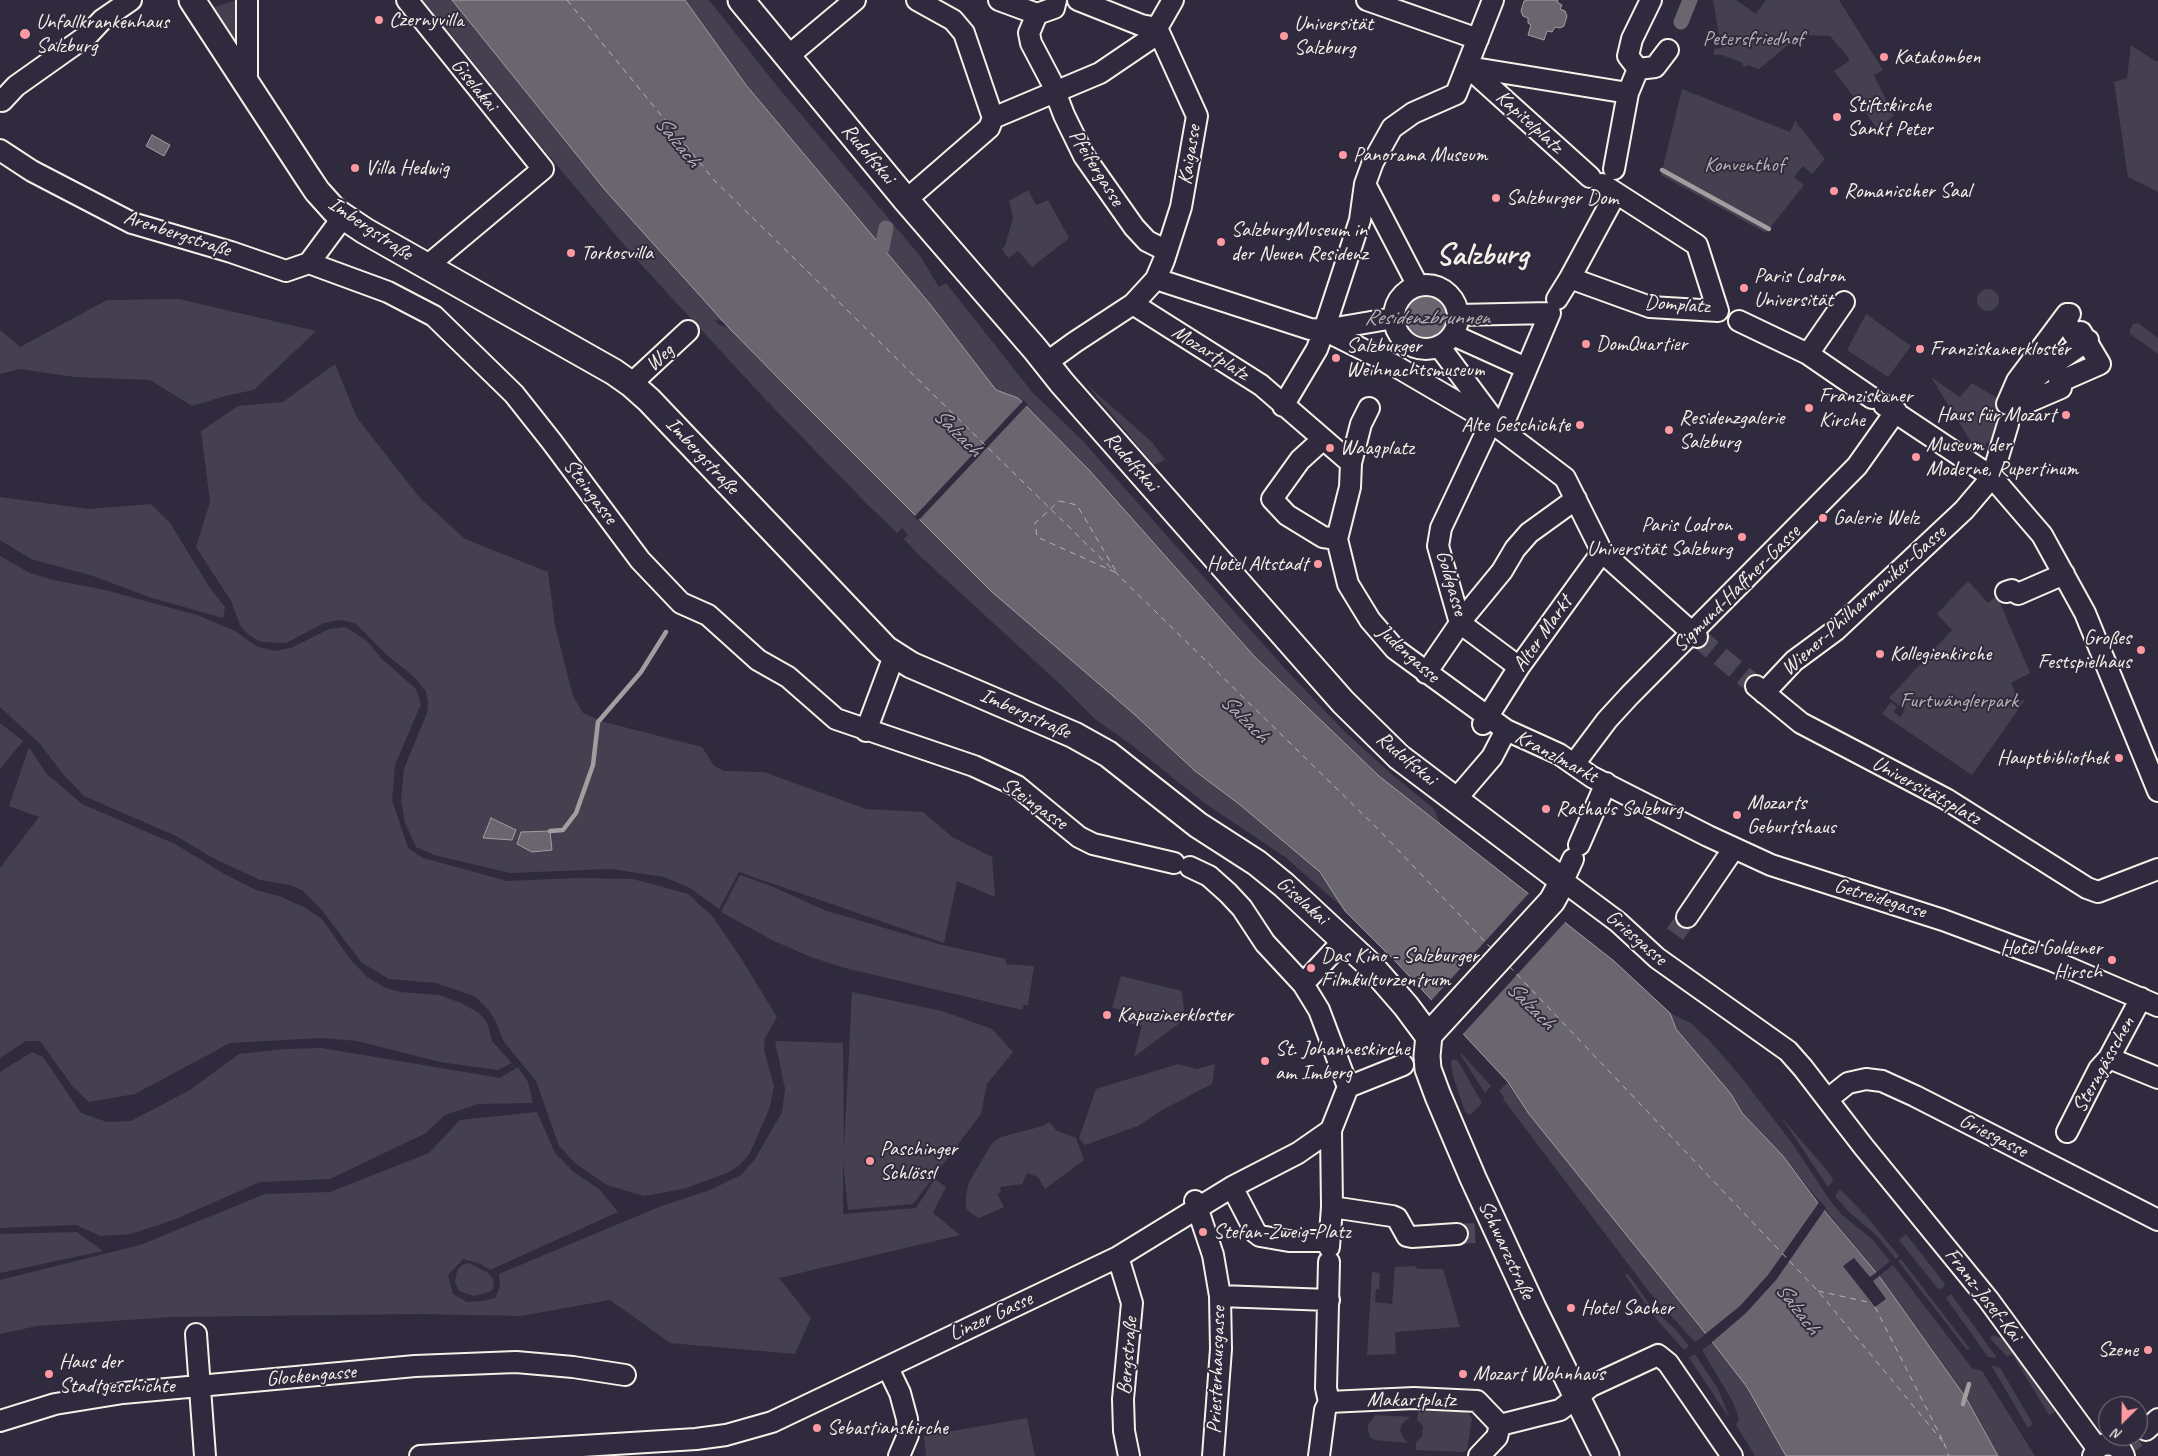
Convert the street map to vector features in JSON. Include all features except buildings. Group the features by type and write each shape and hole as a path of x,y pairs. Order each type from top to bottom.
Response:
{"main road":[{"name":"Imbergstraße","path":"192,0 317,191 343,217 614,372 631,384 656,407 850,613 894,656 910,665 1095,746 1135,774 1177,808"},
{"name":"Rudolfskai","path":"741,0 906,200 1046,364 1343,702 1399,757 1567,872"},
{"name":"Giselakai","path":"1177,808 1198,826 1273,875 1344,940 1436,1029"},
{"path":"1436,1029 1567,872"},
{"name":"Schwarzstraße","path":"1436,1029 1426,1051 1428,1068 1444,1111 1494,1225 1606,1456"}],"street":[{"path":"2,101 16,86 88,35 102,20 131,0"},
{"path":"247,0 247,83"},
{"name":"Giselakai","path":"407,0 543,169 427,266"},
{"path":"787,57 855,0"},
{"path":"906,200 989,128 993,118 964,33 953,20 918,0"},
{"path":"999,0 1028,11 1054,8 1056,0"},
{"path":"1078,0 1158,31"},
{"path":"993,118 1100,73 1158,31 1173,0"},
{"path":"1367,0 1478,39"},
{"path":"1369,408 1360,424 1351,463 1289,411 1317,349 1317,330 1360,220 1365,184 1373,162 1392,128 1412,113 1456,94 1493,0"},
{"path":"1638,69 1628,56 1632,39 1651,0"},
{"name":"Pfeifergasse","path":"1028,11 1031,43 1051,81 1084,156 1134,227 1166,256"},
{"path":"81,25 102,20"},
{"name":"Kaigasse","path":"1158,31 1197,116 1181,207 1166,256"},
{"path":"1638,69 1655,67 1668,50"},
{"name":"Kapitelplatz","path":"1468,67 1628,93"},
{"name":"Kapitelplatz","path":"1468,67 1606,181"},
{"path":"1557,299 1570,278 1606,181 1628,93 1638,69"},
{"name":"Arenbergstraße","path":"0,150 32,171 132,223 231,252 286,271 309,263"},
{"name":"Domplatz","path":"1570,278 1650,307 1718,311 1697,245 1606,181"},
{"path":"1365,184 1418,286"},
{"path":"309,263 343,217"},
{"path":"1046,364 1075,342 1133,304 1156,279 1166,256"},
{"name":"Steingasse","path":"309,263 388,292 434,316 514,394 640,560 681,603 708,614 758,660 788,676 836,719 866,731 974,766 1017,786 1079,837 1093,844 1182,865 1208,876 1242,908 1265,942 1303,984 1319,1010 1348,1087"},
{"name":"Mozartplatz","path":"1156,279 1317,330 1392,364 1496,426"},
{"path":"1428,284 1438,286 1447,292 1453,300 1458,315 1457,327 1446,340 1422,348 1405,341 1399,334 1394,318 1396,305 1401,296 1408,290 1418,286 1428,284"},
{"path":"1808,354 1844,302"},
{"name":"Mozartplatz","path":"1133,304 1261,385 1289,411"},
{"name":"Goldgasse","path":"1458,315 1550,313 1526,368 1440,528 1438,546 1460,622 1519,667"},
{"path":"2067,314 2070,314 2066,320 2074,335 2081,332 2088,340 2100,364 2059,382 2062,388 2019,406 2016,405 2008,404 2016,380 2067,314"},
{"path":"1317,330 1394,318"},
{"path":"1739,321 1808,354 1992,477 2042,535 2086,613 2158,791"},
{"name":"Weg","path":"631,384 688,331"},
{"path":"1446,340 1526,368"},
{"path":"1446,340 1496,426 1565,478 1608,557 1695,635"},
{"name":"Sigmund-Haffner-Gasse","path":"1574,764 1607,720 1695,635 1857,466 1884,405"},
{"path":"1992,477 2008,424"},
{"path":"1322,440 1300,460 1272,499 1287,515 1323,537 1338,539"},
{"name":"Judengasse","path":"1351,463 1350,487 1338,539 1348,584 1370,620 1396,649 1485,721"},
{"name":"Wiener-Philharmoniker-Gasse","path":"1760,690 1794,661 1836,630 1964,510 1992,477"},
{"path":"1426,673 1460,622 1502,571 1515,549 1529,534 1576,499"},
{"name":"Alter Markt","path":"1485,721 1519,667 1608,557"},
{"path":"2006,592 2012,590 2018,594 2064,574"},
{"path":"866,731 894,656"},
{"name":"Universitätsplatz","path":"1760,690 1801,723 1946,799 2087,888 2098,892 2158,869"},
{"path":"1462,792 1492,757 1506,730 1485,721"},
{"name":"Kranzlmarkt","path":"1506,730 1559,754 1606,783"},
{"path":"1567,872 1606,783"},
{"name":"Getreidegasse","path":"1606,783 1770,865 1943,920 2053,961 2150,1002"},
{"path":"1687,917 1734,848"},
{"name":"Griesgasse","path":"1567,872 1657,958 1788,1051 1828,1099 1848,1083 1866,1079 1882,1081 2158,1220"},
{"path":"1303,984 1344,940"},
{"name":"Sterngässchen","path":"2067,1132 2099,1069 2150,1002"},
{"path":"2109,1058 2158,1078"},
{"path":"1319,1456 1325,1410 1329,1402 1326,1388 1330,1300 1329,1250 1332,1207 1331,1130 1348,1087 1403,1064"},
{"name":"Franz-Josef-Kai","path":"1828,1099 1863,1146 1988,1299 2095,1452 2105,1444 2114,1445 2121,1450 2124,1456"},
{"name":"Linzer Gasse","path":"420,1456 696,1439 751,1429 802,1409 888,1368 955,1333 1118,1257 1196,1204 1232,1188 1298,1152 1331,1130"},
{"path":"1232,1188 1256,1233 1260,1236 1329,1250"},
{"name":"Priesterhausgasse","path":"1196,1204 1212,1254 1220,1296 1221,1349 1213,1456"},
{"path":"1332,1207 1392,1216 1397,1218 1407,1236 1457,1234"},
{"name":"Bergstraße","path":"1118,1257 1132,1302 1124,1399 1124,1431 1129,1456"},
{"path":"1220,1296 1330,1300"},
{"path":"196,1334 205,1456"},
{"path":"1480,1456 1497,1437 1500,1425 1560,1410 1591,1386 1658,1355 1668,1363 1732,1456"},
{"name":"Glockengasse","path":"0,1420 55,1404 123,1393 415,1366 516,1362 573,1367 625,1376"},
{"path":"888,1368 900,1393 907,1419 908,1435 899,1456"},
{"name":"Makartplatz","path":"1329,1402 1414,1398 1477,1401 1500,1425"}],"green space":[{"path":"237,0 239,2 236,41 233,43 212,8"},
{"path":"423,0 452,0 605,190 725,321 715,320 719,325 729,328 992,592 1134,714 1195,771 1239,804 1320,872 1342,907 1285,857 1206,804 1133,746 1095,719 1061,685 918,554 904,539 908,535 902,528 897,533 867,504 766,400 636,259 544,150"},
{"path":"685,0 709,0 777,86 921,257 939,287 946,283 1032,392 1081,439 1288,672 1343,730 1389,772 1434,809 1440,823 1379,776 1254,656 1089,470 1018,398 996,390 930,304 746,85"},
{"name":"Petersfriedhof","path":"1713,0 1736,0 1756,14 1766,0 1839,0 1883,70 1874,75 1894,116 1877,128 1834,71 1849,61 1848,57 1830,36 1800,35 1759,69 1748,65 1746,67 1743,66 1743,63 1722,55 1714,55 1714,49 1721,48"},
{"path":"2131,45 2155,61 2158,61 2158,192 2128,177 2114,82 2127,78"},
{"name":"Konventhof","path":"1682,89 1790,132 1796,120 1798,126 1825,159 1812,174 1803,166 1794,177 1804,185 1766,233 1661,175"},
{"path":"1028,190 1036,205 1048,200 1069,238 1032,267 1018,251 1008,258 1002,249 1005,246 1013,218 1009,201"},
{"path":"1988,289 1996,292 1999,300 1996,308 1988,311 1980,308 1977,300 1980,292"},
{"path":"179,299 316,331 254,390 192,406 150,380 75,377 20,369 0,374 0,330 20,347 107,300"},
{"path":"1866,314 1911,346 1888,377 1847,350"},
{"path":"2138,323 2158,338 2158,354 2130,334 2133,324"},
{"path":"335,364 357,418 420,498 465,539 548,572 555,626 573,696 583,713 604,722 702,747 714,766 724,771 764,772 866,809 923,812 952,837 992,857 995,897 957,881 944,943 739,872 719,909 690,888 664,877 611,869 510,873 434,855 416,847 405,823 401,800 404,769 427,713 426,691 413,676 388,656 355,623 340,620 324,623 286,643 261,642 249,635 241,627 231,601 196,547 210,502 201,431 238,406 283,402"},
{"path":"1931,377 1960,397 1972,383 2007,404 1992,443 1988,441 1979,455"},
{"path":"1087,385 1152,442 1165,460 1154,465"},
{"path":"0,497 89,509 151,504 170,523 210,588 225,607 223,618 152,598 93,576 31,559 0,540"},
{"path":"0,556 30,573 53,580 105,590 197,615 235,631 256,646 274,651 291,648 329,629 346,627 367,641 382,659 416,689 421,704 395,765 392,800 408,848 423,858 507,881 577,878 633,879 688,894 713,917 777,1017 765,1038 764,1050 774,1086 770,1107 750,1153 739,1166 727,1173 683,1189 644,1196 607,1185 576,1164 559,1146 536,1081 504,1042 488,1009 474,996 436,983 389,979 362,963 321,909 302,890 290,885 260,880 213,858 176,836 84,796 63,774 40,744 0,707"},
{"name":"Furtwänglerpark","path":"1968,581 1988,603 1997,596 2030,673 2011,683 2019,701 2025,700 1972,775 1882,714 1891,702 1897,707 1894,712 1900,717 1905,710 1889,698 1952,630 1937,614"},
{"path":"0,723 23,741 0,769"},
{"path":"29,747 46,773 82,804 175,844 223,873 256,890 279,896 304,907 322,919 350,959 367,977 386,988 400,992 439,995 461,1003 479,1013 487,1022 492,1041 512,1063 498,1070 440,1062 357,1041 321,1038 230,1043 135,1094 89,1102 73,1087 40,1041 26,1041 0,1058 0,868 39,817 9,806"},
{"path":"740,875 771,886 824,910 942,945 1006,959 1006,964 1034,966 1028,1005 1024,1005 1022,1010 845,968 811,957 774,941 721,912"},
{"path":"1121,976 1182,991 1185,1019 1134,1057 1142,1025 1126,1023 1129,1011 1112,1008"},
{"path":"852,992 942,1011 992,1029 1013,1052 987,1084 981,1114 913,1204 848,1210 843,1161 843,1214 916,1208 935,1179 946,1187 933,1213 960,1235 779,1278 811,1318 795,1354 670,1343 610,1300 521,1316 420,1314 172,1317 37,1326 0,1334 0,1280 140,1245 265,1194 330,1192 429,1153 460,1120 537,1112 555,1153 574,1172 599,1189 618,1212 490,1270 481,1264 463,1259 448,1275 453,1294 467,1302 495,1298 500,1287 499,1274 659,1207 710,1190 741,1175 755,1159 782,1112 785,1089 775,1041 843,1043 844,1150"},
{"path":"1670,1013 1691,1023 1709,1040 1741,1077 1792,1143 1831,1202 1842,1215 1871,1238 1890,1261 1876,1273 1783,1156 1742,1113 1731,1094 1676,1029"},
{"path":"322,1048 500,1078 518,1067 528,1082 533,1103 478,1104 445,1115 426,1133 330,1179 260,1182 176,1219 131,1234 100,1236 76,1225 0,1228 0,1072 32,1052 43,1057 81,1113 107,1122 131,1121 190,1090 239,1054 285,1049"},
{"path":"1460,1054 1491,1086 1485,1093"},
{"path":"1453,1059 1458,1061 1482,1103 1470,1115 1465,1112 1453,1076 1451,1063"},
{"path":"1178,1064 1197,1069 1215,1064 1212,1084 1162,1110 1138,1126 1085,1145 1079,1138 1096,1089"},
{"path":"1508,1082 1529,1114 1706,1334 1695,1342 1650,1293 1503,1099 1504,1097 1499,1091"},
{"path":"1781,1117 1831,1175 1833,1181 1828,1187"},
{"path":"1049,1122 1057,1131 1076,1138 1084,1160 1045,1189 1038,1177 1027,1173 1022,1184 1000,1187 1001,1192 997,1194 1004,1207 979,1218 972,1214 966,1208 969,1182 992,1143 1001,1137 1043,1126"},
{"path":"1840,1189 1867,1217 1899,1256 1896,1259 1876,1235 1848,1211 1835,1196"},
{"path":"77,1232 103,1251 0,1273 0,1234"},
{"path":"1906,1234 1945,1284 1943,1288 1938,1289 1899,1240"},
{"path":"1901,1259 1970,1349 1967,1350 1898,1261"},
{"path":"469,1263 488,1273 494,1280 493,1289 490,1292 474,1296 459,1291 455,1282 457,1271 462,1265"},
{"path":"1893,1265 1972,1368 1982,1371 2035,1456 1998,1456 1966,1398 1879,1276"},
{"path":"1416,1266 1417,1269 1443,1269 1460,1327 1395,1332 1396,1354 1367,1355 1372,1272 1380,1273 1379,1289 1376,1289 1375,1302 1392,1304 1395,1267"},
{"path":"1628,1274 1652,1308 1675,1329 1689,1346 1684,1350 1657,1320 1625,1275"},
{"path":"1951,1294 1997,1358 1988,1357 1946,1298"},
{"path":"1993,1335 2008,1341 2055,1412 2049,1415 2012,1354 2007,1357 1990,1338"},
{"path":"1713,1342 1747,1387 1786,1456 1755,1456 1736,1425 1739,1419 1733,1402 1702,1350"},
{"path":"1695,1354 1718,1389 1730,1419 1689,1358"},
{"path":"1991,1365 2000,1368 2033,1424 2028,1428"},
{"path":"1418,1411 1466,1412 1469,1414 1472,1419 1467,1450 1464,1452 1416,1450 1416,1442 1422,1437 1423,1426 1417,1420"},
{"path":"1375,1415 1410,1417 1402,1424 1400,1430 1408,1443 1375,1440 1370,1437 1368,1425"},
{"path":"1027,1418 1035,1456 926,1456 924,1436"}],"water":[{"name":"Salzach","path":"452,0 685,0 746,85 930,304 996,390 1018,398 1089,470 1254,656 1379,776 1614,961 1670,1013 1676,1029 1731,1094 1742,1113 1783,1156 1818,1203 1879,1276 1966,1398 1998,1456 1786,1456 1747,1387 1529,1114 1508,1082 1397,963 1345,911 1320,872 1239,804 1195,771 1134,714 992,592 794,394 729,328 605,190"},
{"path":"1558,0 1557,2 1562,5 1560,9 1565,11 1567,16 1564,26 1560,28 1555,27 1552,32 1547,31 1544,40 1528,35 1531,25 1528,23 1528,18 1523,16 1521,11 1524,1"},
{"path":"152,135 170,145 164,156 146,146"},
{"name":"Residenzbrunnen","path":"1422,291 1432,291 1446,298 1453,312 1453,322 1446,336 1432,343 1422,343 1412,339 1405,332 1401,322 1401,312 1405,302 1412,295"},
{"path":"491,818 516,830 512,840 483,838"},
{"path":"550,831 552,850 532,852 517,844 521,832"}],"pier":[{"path":"1024,400 1028,404 918,521 914,517"},
{"path":"1530,892 1567,920 1462,1035 1430,1002"},
{"path":"1820,1201 1826,1208 1776,1280 1746,1313 1711,1343 1704,1335 1740,1306 1768,1275"},
{"path":"1854,1258 1870,1277 1878,1271 1881,1275 1873,1281 1886,1299 1875,1307 1843,1266"}],"waterway":[{"path":"1681,22 1690,0"},
{"path":"1662,170 1769,229"},
{"path":"882,248 886,228"},
{"path":"550,831 563,830 576,813 593,765 598,722 641,672 666,632"},
{"path":"1963,1404 1969,1384"}],"ferry route":[{"path":"567,0 714,180 1380,831 1492,949"},
{"path":"1059,501 1077,505 1117,573 1037,537 1035,523 1059,501"},
{"path":"1509,966 1818,1291 1944,1443"},
{"path":"1818,1291 1872,1303"},
{"path":"1875,1307 1942,1439"},
{"path":"1944,1443 1949,1456"}],"tunnel":[{"path":"1697,637 1756,686"},
{"path":"1675,934 1687,917"},
{"path":"1457,1234 1475,1233"},
{"path":"2121,1450 2126,1446"}],"place":[{"name":"Czernyvilla","path":"379,20"},
{"name":"Unfallkrankenhaus Salzburg","path":"25,34"},
{"name":"Universität Salzburg","path":"1284,36"},
{"name":"Katakomben","path":"1884,57"},
{"name":"Stiftskirche Sankt Peter","path":"1837,117"},
{"name":"Panorama Museum","path":"1343,155"},
{"name":"Villa Hedwig","path":"355,168"},
{"name":"Romanischer Saal","path":"1834,191"},
{"name":"Salzburger Dom","path":"1496,198"},
{"name":"SalzburgMuseum in der Neuen Residenz","path":"1221,242"},
{"name":"Torkosvilla","path":"571,253"},
{"name":"Paris Lodron Universität","path":"1744,288"},
{"name":"DomQuartier","path":"1586,344"},
{"name":"Franziskanerkloster","path":"1920,349"},
{"name":"Salzburger Weihnachtsmuseum","path":"1336,358"},
{"name":"Franziskaner Kirche","path":"1809,408"},
{"name":"Haus für Mozart","path":"2066,415"},
{"name":"Alte Geschichte","path":"1580,425"},
{"name":"Residenzgalerie Salzburg","path":"1669,430"},
{"name":"Waagplatz","path":"1330,448"},
{"name":"Museum der Moderne, Rupertinum","path":"1916,457"},
{"name":"Galerie Welz","path":"1823,518"},
{"name":"Paris Lodron Universität Salzburg","path":"1742,537"},
{"name":"Hotel Altstadt","path":"1318,564"},
{"name":"Großes Festspielhaus","path":"2141,650"},
{"name":"Kollegienkirche","path":"1880,654"},
{"name":"Hauptbibliothek","path":"2119,758"},
{"name":"Rathaus Salzburg","path":"1546,809"},
{"name":"Mozarts Geburtshaus","path":"1737,815"},
{"name":"Hotel Goldener Hirsch","path":"2112,960"},
{"name":"Das Kino - Salzburger Filmkulturzentrum","path":"1311,968"},
{"name":"Kapuzinerkloster","path":"1107,1015"},
{"name":"St. Johanneskirche am Imberg","path":"1265,1061"},
{"name":"Paschinger Schlössl","path":"870,1161"},
{"name":"Stefan-Zweig-Platz","path":"1203,1232"},
{"name":"Hotel Sacher","path":"1571,1308"},
{"name":"Szene","path":"2148,1350"},
{"name":"Haus der Stadtgeschichte","path":"49,1374"},
{"name":"Mozart Wohnhaus","path":"1463,1374"},
{"name":"Sebastianskirche","path":"817,1428"}],"district":[{"name":"Salzburg","path":"1482,256"}]}
